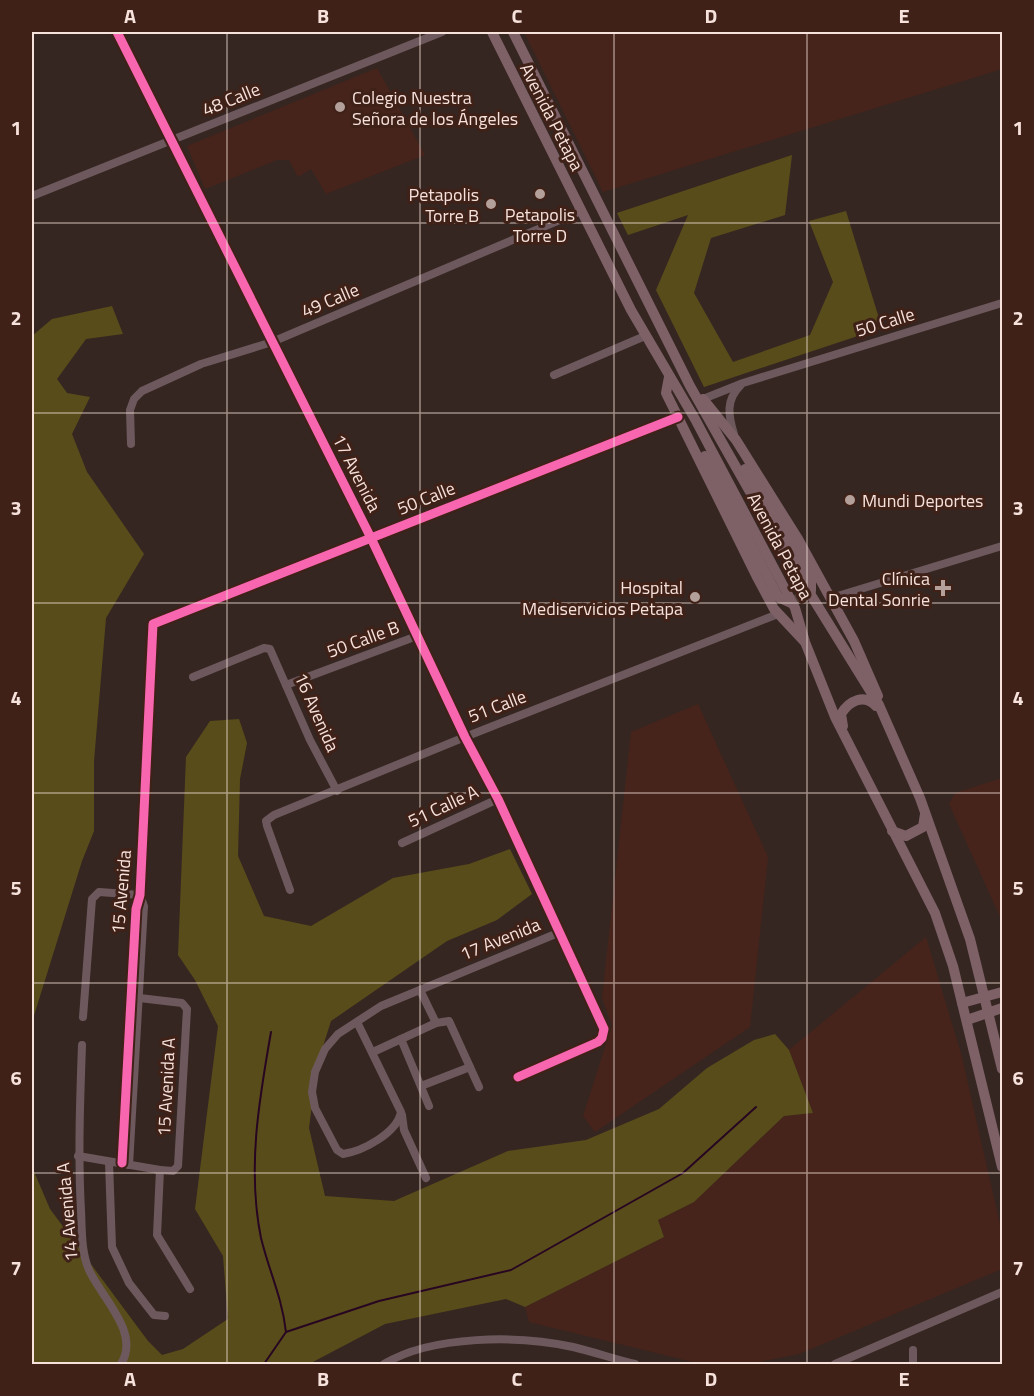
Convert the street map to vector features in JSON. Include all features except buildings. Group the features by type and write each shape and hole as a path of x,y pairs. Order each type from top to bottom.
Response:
{"main road":[{"name":"Avenida Petapa","path":"492,32 645,336 695,419 795,608 805,642 848,745 935,913 945,940 967,1020 1002,1167"},
{"name":"Avenida Petapa","path":"513,32 690,386 783,550 879,705 888,724 925,813 970,939 1002,1070"},
{"path":"669,377 666,393 758,579 778,614 805,642"},
{"path":"669,377 688,423 758,560 778,597 791,603"},
{"path":"690,386 736,440 798,538 831,598 878,693 879,705"},
{"path":"703,399 811,578 811,591"},
{"path":"848,745 841,714 852,702 862,699 870,700 888,724"},
{"path":"892,831 906,836 915,833 923,827 925,813"},
{"path":"962,1003 1002,992"},
{"path":"967,1020 1002,1008"}],"street":[{"name":"17 Avenida","path":"117,32 371,538 465,737 498,799 558,933 381,1006 338,1034 325,1049 315,1072 312,1092 315,1108 337,1150 343,1155 357,1150 391,1130 397,1124 401,1112"},
{"name":"48 Calle","path":"32,196 442,32"},
{"name":"49 Calle","path":"131,444 130,410 134,399 142,391 201,364 272,342 581,211"},
{"name":"50 Calle","path":"703,399 743,383 1002,303"},
{"path":"554,375 645,336"},
{"path":"736,440 729,403 732,394 743,383"},
{"name":"50 Calle","path":"153,624 678,417"},
{"path":"831,598 1002,546"},
{"name":"51 Calle","path":"290,890 266,821 274,815 778,614"},
{"name":"15 Avenida","path":"125,1164 132,1037 144,906 140,895 153,624"},
{"name":"50 Calle B","path":"286,685 417,636"},
{"name":"16 Avenida","path":"194,677 268,647 336,791"},
{"name":"51 Calle A","path":"402,843 498,799"},
{"path":"83,1017 92,900 99,892 140,895"},
{"path":"518,1077 598,1042 604,1034 604,1029 583,982 558,933"},
{"path":"420,990 436,1023"},
{"name":"15 Avenida A","path":"135,998 182,1003 187,1009 178,1166 173,1170 160,1170"},
{"path":"373,1052 436,1023 449,1021 479,1087"},
{"path":"357,1022 401,1112 404,1130 426,1178"},
{"path":"401,1039 429,1106"},
{"name":"14 Avenida A","path":"82,1045 78,1156 83,1250 88,1269 123,1328 126,1348 121,1365"},
{"path":"421,1086 470,1067"},
{"path":"78,1156 160,1170 157,1234 190,1289"},
{"path":"109,1162 112,1247 120,1267 154,1315 165,1316"},
{"path":"835,1365 1002,1292"},
{"path":"384,1365 425,1349 460,1342 496,1340 572,1347 635,1365"},
{"path":"913,1350 913,1365"}],"shaded area":[{"path":"524,32 1002,32 1002,69 603,192"},
{"name":"Colegio Nuestra Señora de los Ángeles","path":"377,68 425,155 326,194 311,169 298,177 289,160 277,160 205,189 187,146"},
{"path":"792,155 785,215 711,238 694,293 733,362 810,335 833,282 809,221 846,211 882,328 704,387 656,290 688,215 628,235 617,213"},
{"path":"112,306 123,334 86,339 57,379 67,393 90,397 72,434 87,472 144,554 106,618 94,761 94,831 82,861 32,1022 32,336 52,319"},
{"path":"698,704 768,857 750,1027 595,1132 583,1116 612,1025 602,998 631,732"},
{"path":"239,719 247,743 240,779 238,856 264,916 311,926 393,878 469,864 510,849 532,894 497,920 447,941 331,1021 317,1065 309,1128 325,1196 394,1201 508,1151 586,1140 659,1109 707,1068 754,1040 775,1034 789,1050 813,1113 784,1116 694,1202 658,1220 664,1237 525,1307 506,1299 385,1324 309,1364 32,1364 32,1167 50,1209 148,1341 162,1355 183,1349 228,1319 223,1256 195,1209 218,1026 195,980 178,955 186,757 210,721"},
{"path":"1002,778 1002,921 949,804 955,793"},
{"path":"926,937 962,1057 1002,1233 1002,1269 799,1354 750,1364 697,1363 529,1322 525,1307 664,1237 658,1220 694,1202 784,1116 813,1113 789,1050"}],"waterway":[{"path":"271,1032 256,1135 255,1186 261,1238 282,1307 286,1332"},
{"path":"264,1364 286,1332 379,1301 511,1270 683,1173 756,1107"}],"tunnel":[{"path":"791,603 811,591"}],"cycle path":[{"path":"117,32 371,538 465,737 498,799 604,1029 602,1038 598,1042 518,1077"},
{"path":"122,1163 136,909 140,895 153,624 678,417"}],"place":[{"name":"Colegio Nuestra Señora de los Ángeles","path":"340,107"},
{"name":"Petapolis Torre D","path":"540,194"},
{"name":"Petapolis Torre B","path":"491,204"},
{"name":"Mundi Deportes","path":"850,500"},
{"name":"Clínica Dental Sonrie","path":"943,588"},
{"name":"Hospital Mediservicios Petapa","path":"695,597"}]}
